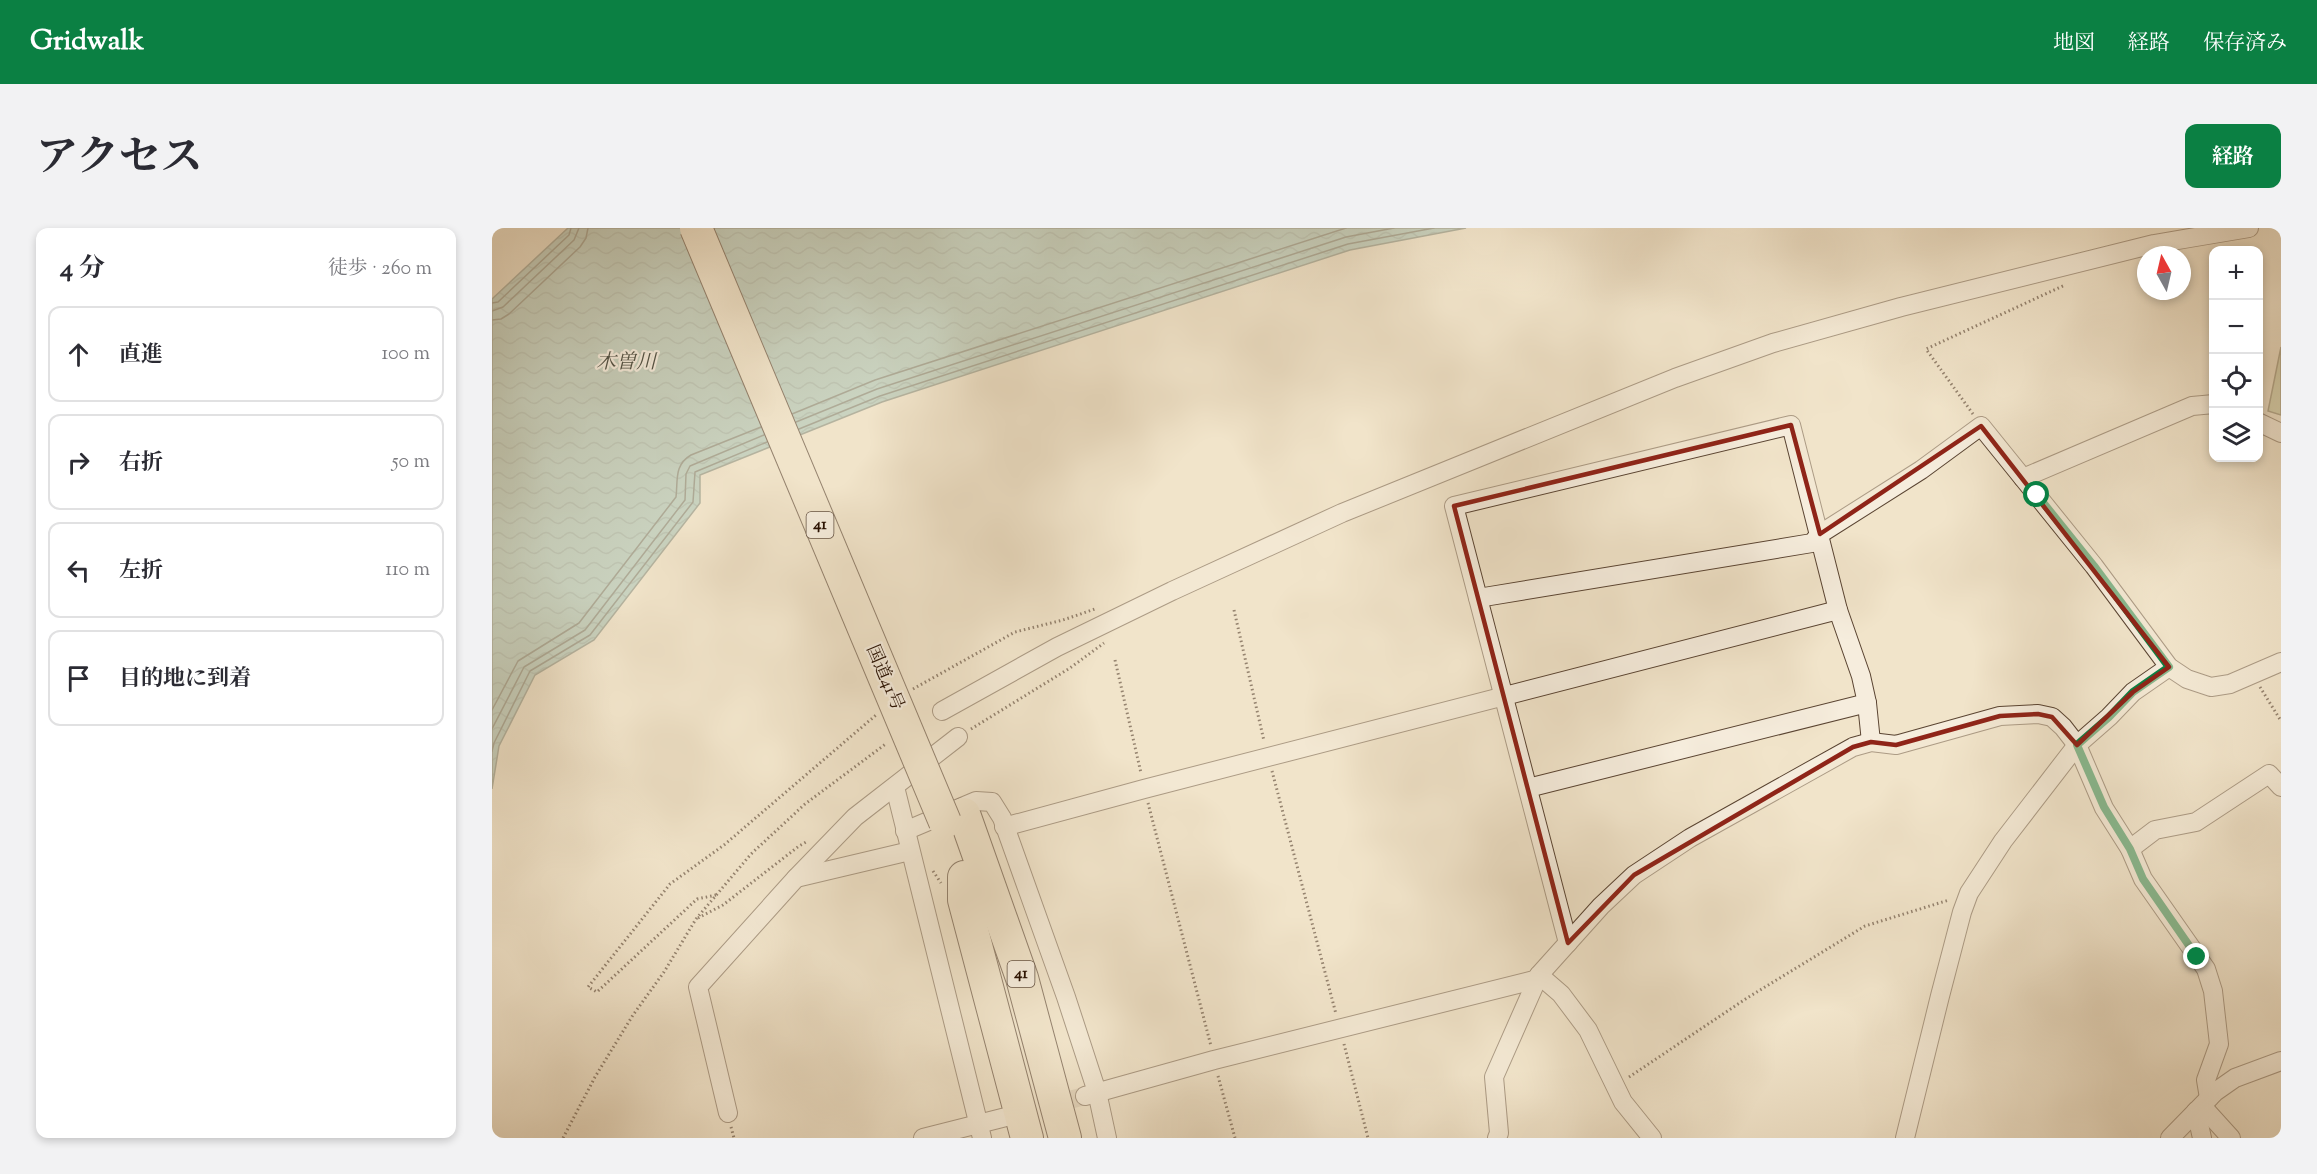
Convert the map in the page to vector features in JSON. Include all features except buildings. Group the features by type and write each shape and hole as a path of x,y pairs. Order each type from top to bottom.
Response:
{"highway":[{"name":"国道41号","path":"696,228 1022,978 1065,1138"},
{"name":"国道41号","path":"719,228 954,818 964,877 1001,984 1032,1088 1044,1138"},
{"path":"964,877 964,900 1016,1127"},
{"path":"1022,978 1046,1017 1084,1138"}],"street":[{"path":"942,711 1057,647 1172,591 1332,518 1675,378 1773,344 1901,307 2154,244 2249,228"},
{"path":"2023,478 2192,406 2209,404"},
{"path":"2263,424 2281,433"},
{"path":"1568,943 1454,506 1791,426 1838,610 1861,676 1867,703 1871,742"},
{"path":"1478,598 1812,543 1820,534 1921,470 1981,426 2094,566 2169,667 2187,679 2211,687 2230,684 2281,662"},
{"path":"1004,827 1838,610"},
{"path":"1905,1138 1962,912 1970,893 2003,841 2077,745 2133,692 2169,667"},
{"path":"1528,788 1867,703"},
{"path":"1497,1138 1499,1132 1494,1077 1538,977 1601,906 1634,875 1690,838 1853,747 1871,742 1896,745 2000,716 2038,714 2052,717 2064,727 2077,745 2104,807 2130,849 2143,879 2206,969 2213,990 2219,1044 2206,1080 2202,1105 2202,1138"},
{"path":"728,1113 698,987 796,878 855,817 958,737"},
{"path":"2130,849 2155,830 2196,822 2269,774 2281,787"},
{"path":"895,787 980,1131"},
{"path":"905,831 976,801 992,802 1002,818 1066,997 1091,1094 1107,1138"},
{"path":"796,878 910,851"},
{"path":"1091,1094 1538,977"},
{"path":"1538,977 1561,994 1588,1030 1623,1102 1652,1138"},
{"path":"2170,1138 2202,1105 2235,1078 2281,1061"},
{"path":"2202,1105 2231,1138"},
{"path":"922,1138 1016,1127"}],"path":[{"path":"1981,426 1926,349 2072,281"},
{"path":"909,692 928,679 1015,632 1063,620 1103,606"},
{"path":"1234,610 1268,758 1368,1138"},
{"path":"958,737 1070,668 1113,637"},
{"path":"1115,660 1144,789 1235,1138"},
{"path":"2253,675 2281,721"},
{"path":"716,895 697,899 597,992 588,987 670,884 724,845 880,711"},
{"path":"563,1138 600,1068 633,1015 664,972 696,919 751,854 805,804 892,740"},
{"path":"696,919 723,905 799,846 818,836"},
{"path":"1615,1086 1747,998 1865,926 1970,893"}],"highlighted area":[{"path":"1791,425 1820,534 1981,426 2169,667 2133,692 2077,745 2052,717 2038,714 2000,716 1896,745 1871,742 1853,747 1634,875 1568,943 1454,506"}],"green space":[{"path":"2281,347 2281,415 2268,411"}],"water":[{"name":"木曽川","path":"568,228 1466,228 1350,250 882,402 700,475 700,503 594,640 535,675 499,746 492,789 492,299"}],"tunnel":[{"path":"1014,1114 1085,1096"}],"route":[{"path":"2037,495 2094,566 2169,667 2133,692 2096,730 2077,745 2104,807 2130,849 2143,879 2197,957"}]}
